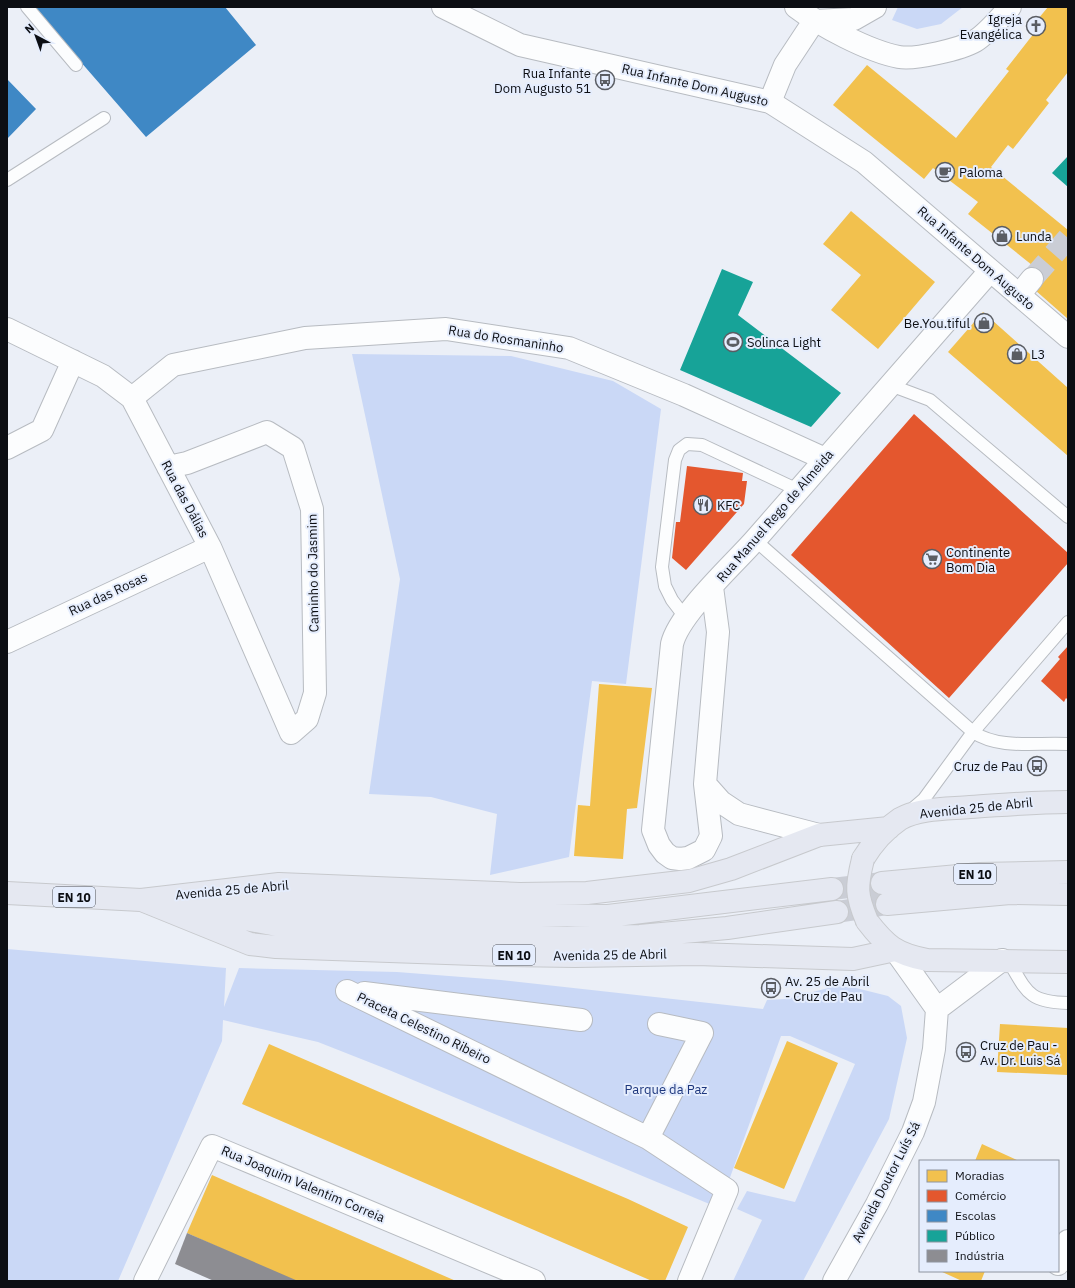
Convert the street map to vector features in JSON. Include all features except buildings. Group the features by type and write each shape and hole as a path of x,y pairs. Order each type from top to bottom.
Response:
{"main road":[{"name":"Avenida 25 de Abril","path":"1068,802 1038,802 937,810 912,814 895,824 871,847 863,860 858,878 858,899 867,921 880,937 895,950 928,960 1068,962"},
{"name":"Avenida 25 de Abril","path":"7,893 141,900 279,884 520,894 587,893 625,890 689,881 732,870 819,835 895,824"},
{"name":"EN 10","path":"882,883 980,874 1068,872"},
{"name":"EN 10","path":"141,900 277,907 572,916 640,913 832,889"},
{"name":"EN 10","path":"887,904 1010,893 1068,894"},
{"name":"Avenida 25 de Abril","path":"141,900 250,944 276,947 511,955 575,956 697,954 854,959 895,950"},
{"name":"EN 10","path":"141,900 277,925 355,930 567,938 640,936 727,928 837,912"}],"street":[{"name":"Rua Infante Dom Augusto","path":"443,7 520,45 770,102 864,162 990,271 1025,287 1068,337"},
{"path":"796,7 814,21 861,44 900,57 932,55 976,41 1010,7"},
{"path":"814,21 854,19 875,7"},
{"path":"770,102 785,65 814,21"},
{"name":"Rua Manuel Rego de Almeida","path":"685,617 674,634 672,644 653,830 659,845 672,858 680,859 692,856 704,850 709,843 711,826 705,784 718,640 712,587 755,540 824,459 990,271"},
{"name":"Rua das Dálias","path":"7,329 104,376 132,398 210,546 291,733"},
{"name":"Rua do Rosmaninho","path":"132,398 173,365 305,338 446,329 569,348 684,395 824,459"},
{"path":"7,448 42,430 73,361"},
{"name":"Caminho do Jasmim","path":"168,466 187,463 267,432 293,448 312,509 316,693 307,719 291,733"},
{"name":"Rua das Rosas","path":"7,642 210,546"},
{"path":"685,617 712,587"},
{"path":"705,784 721,802 739,814 819,835"},
{"name":"EN 10","path":"895,950 937,1008"},
{"path":"937,1008 1005,960"},
{"name":"Praceta Celestino Ribeiro","path":"581,1020 347,991 648,1138 727,1190 690,1281"},
{"name":"Avenida Doutor Luís Sá","path":"834,1281 877,1204 913,1132 924,1102 934,1049 937,1008"},
{"path":"648,1138 702,1033 659,1024"},
{"name":"Rua Joaquim Valentim Correia","path":"145,1281 212,1146 534,1281"},
{"path":"1059,1262 1068,1241"},
{"path":"1050,1281 1054,1272"}],"lane":[{"path":"27,7 76,66"},
{"path":"7,180 104,118"},
{"path":"890,384 930,400 1068,517"},
{"path":"685,617 672,600 665,586 662,567 675,460 679,450 687,444 702,445 798,490"},
{"path":"755,540 973,732 983,739 998,743 1068,744"},
{"path":"895,824 924,799 973,732 1068,622"},
{"path":"1005,960 1029,993 1045,1002 1068,1003"}],"green space":[{"path":"898,7 963,7 941,24 917,29 892,20"},
{"path":"352,354 511,356 613,381 661,409 626,684 592,681 569,857 490,875 497,814 431,797 369,794 400,579"},
{"name":"Parque da Paz","path":"7,949 226,968 224,1007 239,968 397,972 501,980 763,1009 767,1000 786,999 836,986 856,988 888,996 901,1006 907,1038 889,1119 803,1281 733,1281 762,1220 737,1209 747,1191 795,1202 855,1064 790,1036 781,1036 719,1208 389,1070 318,1042 223,1020 222,1041 118,1281 7,1281"}],"tunnel":[{"path":"1032,279 1068,238"},
{"path":"832,889 882,883"},
{"path":"837,912 887,904"}],"place":[{"name":"Igreja Evangélica","path":"1036,26"},
{"name":"Rua Infante Dom Augusto 51","path":"605,80"},
{"name":"Paloma","path":"945,172"},
{"name":"Lunda","path":"1002,236"},
{"name":"Be.You.tiful","path":"984,323"},
{"name":"Solinca Light","path":"733,342"},
{"name":"L3","path":"1017,354"},
{"name":"KFC","path":"703,505"},
{"name":"Continente Bom Dia","path":"932,559"},
{"name":"Cruz de Pau","path":"1037,766"},
{"name":"Av. 25 de Abril - Cruz de Pau","path":"771,988"},
{"name":"Cruz de Pau - Av. Dr. Luis Sá","path":"966,1052"}]}
